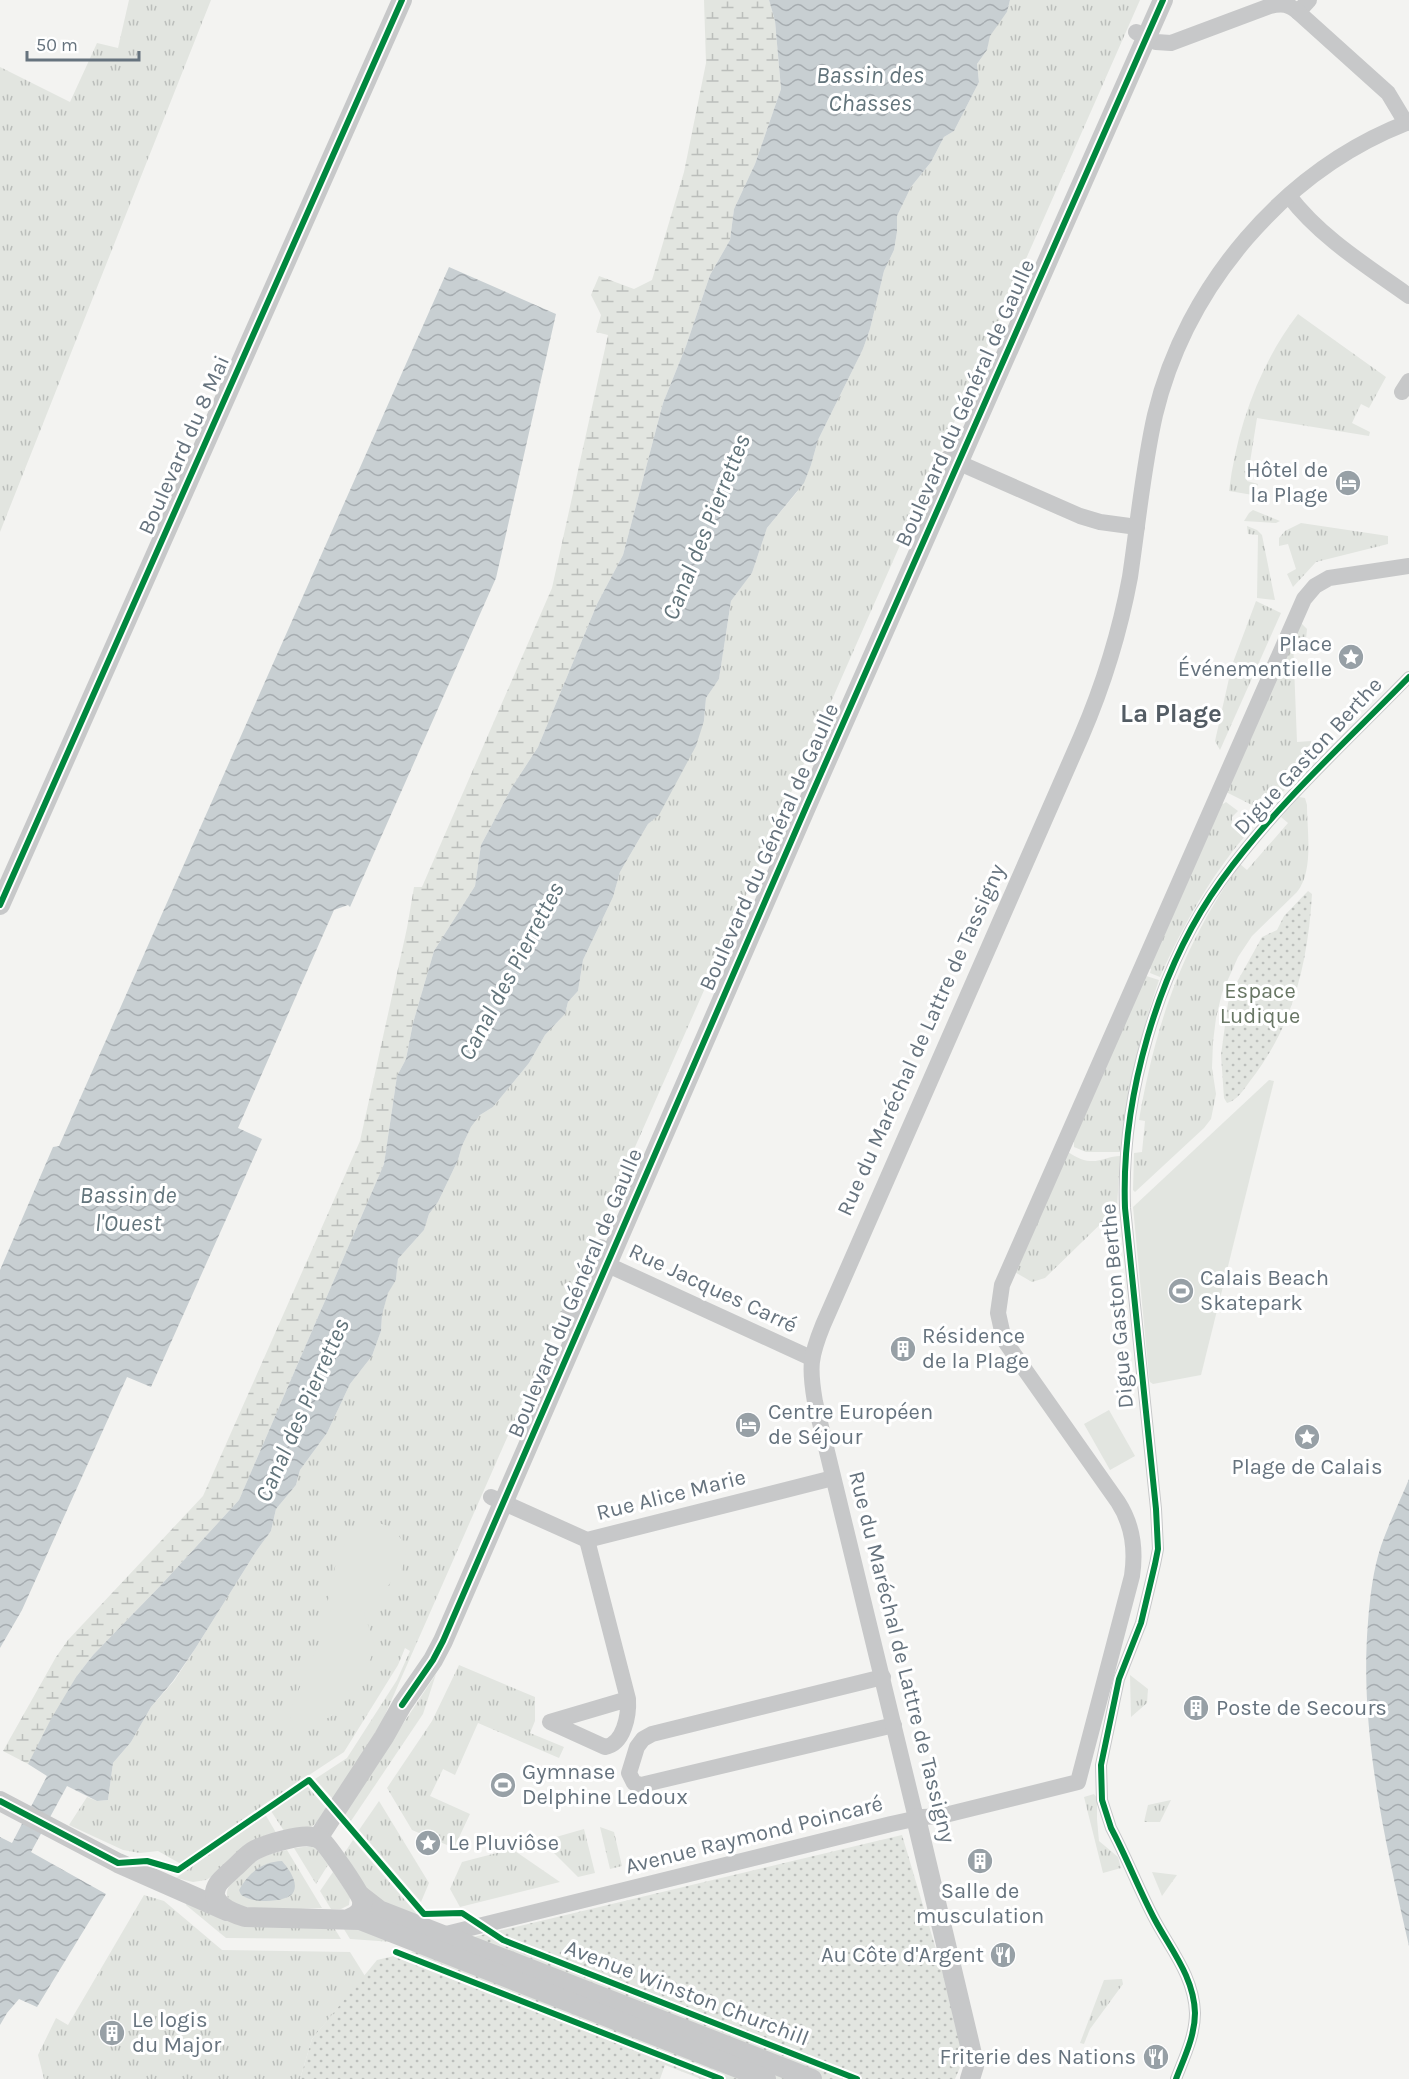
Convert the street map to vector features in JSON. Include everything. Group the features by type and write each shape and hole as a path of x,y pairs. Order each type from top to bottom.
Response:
{"street":[{"name":"Boulevard du 8 Mai","path":"0,905 402,0"},
{"name":"Boulevard du Général de Gaulle","path":"1141,35 1150,0"},
{"name":"Boulevard du Général de Gaulle","path":"318,1838 384,1737 402,1705 416,1669 497,1500 1141,35 1163,0"},
{"path":"1141,35 1164,43 1179,41 1276,4 1304,6 1388,93 1408,122"},
{"name":"Rue du Maréchal de Lattre de Tassigny","path":"970,2079 974,2066 970,2047 883,1677 833,1478 813,1389 811,1358 827,1315 1087,723 1119,625 1130,576 1155,413 1177,348 1198,307 1221,271 1249,235 1289,195 1324,168 1408,122"},
{"path":"1289,195 1308,218 1348,252 1409,296"},
{"path":"953,461 1080,516 1100,522 1137,527"},
{"name":"Digue Gaston Berthe","path":"1078,1782 1132,1576 1133,1541 1128,1522 1118,1502 1004,1340 998,1313 1002,1285 1304,599 1315,586 1329,578 1409,566"},
{"name":"Digue Gaston Berthe","path":"1176,2079 1192,2035 1195,2018 1194,2001 1178,1958 1150,1912 1105,1813 1102,1800 1101,1765 1119,1679 1141,1623 1158,1549 1125,1196 1131,1114 1147,1042 1167,982 1178,956 1219,884 1248,845 1281,808 1409,677"},
{"name":"Rue Jacques Carré","path":"602,1262 811,1358"},
{"name":"Rue Alice Marie","path":"497,1500 587,1540 833,1478"},
{"path":"587,1540 628,1699"},
{"path":"883,1677 652,1734 643,1739 637,1747 629,1773 634,1784 641,1785 894,1725"},
{"name":"Avenue Raymond Poincaré","path":"442,1935 916,1818 941,1816 1078,1782"},
{"path":"0,1801 118,1863 227,1911 252,1918 350,1918 374,1925 766,2079"},
{"path":"168,1884 198,1889 212,1887 258,1849 302,1837 318,1838 326,1845 360,1896 362,1908 350,1918"},
{"path":"218,1883 216,1899 227,1911"},
{"name":"Avenue Winston Churchill","path":"360,1896 380,1910 812,2079"}],"green space":[{"path":"129,0 211,0 0,532 0,67 70,102 97,43 118,48"},
{"path":"704,0 769,0 775,21 781,89 755,164 734,209 730,240 710,275 686,346 663,403 623,555 597,604 538,747 512,787 481,845 475,886 434,951 413,1023 406,1059 397,1076 384,1164 239,1500 93,1655 76,1677 28,1764 3,1751 56,1657 68,1640 203,1496 360,1141 414,887 422,887 552,588 608,335 596,332 601,315 591,295 599,276 634,289 652,280 684,172 706,63"},
{"path":"1010,0 1140,0 381,1724 333,1799 315,1779 347,1758 397,1680 410,1651 405,1648 398,1665 344,1752 262,1806 181,1864 158,1851 140,1853 123,1850 69,1825 87,1797 97,1801 108,1800 113,1763 131,1742 151,1707 174,1681 271,1531 276,1509 296,1485 300,1470 327,1433 350,1384 372,1356 381,1331 382,1315 388,1292 396,1280 398,1259 424,1230 429,1214 438,1202 471,1127 480,1115 493,1107 529,1063 545,1035 565,1014 568,1002 578,991 583,960 613,897 620,872 648,824 659,814 704,721 706,698 719,679 731,601 752,573 767,528 797,492 811,465 818,440 863,349 884,271 894,250 897,216 911,187 931,162 944,137 954,131 979,82 977,64 987,50 989,36 1007,12"},
{"path":"1298,314 1386,377 1369,408 1361,404 1352,423 1370,432 1369,436 1257,418 1247,481 1258,484 1253,495 1229,491 1238,444 1252,398 1272,354"},
{"path":"1253,510 1280,521 1276,523 1244,521"},
{"path":"1301,523 1388,536 1388,544 1316,562 1293,587 1287,574 1296,569 1288,544 1279,546 1279,538 1285,531"},
{"path":"1247,526 1262,535 1275,600 1257,598 1258,535 1248,534"},
{"path":"1256,601 1281,613 1220,750 1215,741 1232,665"},
{"path":"1299,621 1307,629 1306,639 1293,640 1297,742 1311,741 1310,759 1266,812 1224,791"},
{"path":"1299,797 1305,798 1307,805 1308,862 1306,873 1297,892 1252,936 1238,957 1222,993 1213,1042 1212,1068 1216,1094 1211,1119 1135,1192 1133,1190 1134,1153 1142,1152 1145,1121 1139,1120 1154,1050 1174,986 1202,925 1240,864 1247,870 1288,823 1281,817"},
{"path":"1219,802 1223,804 1226,802 1238,811 1232,817 1232,823 1246,835 1220,868 1198,903 1160,977 1150,973 1151,969 1147,967"},
{"name":"Espace Ludique","path":"1308,891 1312,894 1310,919 1296,993 1277,1039 1265,1060 1240,1094 1227,1103 1224,1098 1221,1055 1228,1003 1232,991 1262,937 1277,930 1284,916"},
{"path":"1143,975 1159,980 1135,1065 1120,1152 1086,1152 1074,1147 1074,1142 1070,1141"},
{"name":"Calais Beach Skatepark","path":"1269,1080 1274,1081 1201,1375 1153,1384 1149,1377 1133,1207"},
{"path":"1066,1151 1087,1161 1120,1156 1117,1208 1045,1278 1032,1282 1013,1271"},
{"path":"1109,1410 1135,1456 1110,1470 1084,1424"},
{"path":"376,1522 393,1528 407,1547 402,1570 364,1613 375,1646 368,1666 352,1681 341,1711 294,1736 289,1713 319,1642 337,1558 346,1542"},
{"path":"459,1665 535,1697 535,1721 530,1733 564,1747 559,1758 478,1723 455,1775 443,1769 430,1796 470,1814 454,1848 412,1830 387,1788 432,1721"},
{"path":"436,1674 423,1714 351,1821 344,1813"},
{"path":"1130,1675 1148,1689 1147,1703 1131,1717"},
{"path":"307,1786 327,1809 310,1828 286,1834 271,1811"},
{"path":"1094,1794 1097,1798 1099,1841 1118,1857 1121,1868 1103,1873 1084,1797"},
{"path":"1171,1800 1160,1822 1144,1822 1148,1805"},
{"path":"379,1801 429,1883 421,1902 359,1830"},
{"path":"265,1814 278,1836 206,1880 193,1882 176,1878"},
{"path":"600,1827 614,1832 622,1866 610,1869"},
{"path":"584,1829 595,1873 578,1877 542,1841"},
{"path":"902,1835 952,2003 964,2058 955,2079 701,2079 665,2065 660,2079 300,2079 312,2039 377,1960"},
{"path":"353,1840 416,1913 414,1919 381,1907 341,1858"},
{"path":"313,1846 328,1865 316,1884 294,1848"},
{"path":"512,1849 560,1882 460,1907 450,1889 462,1862"},
{"path":"287,1850 322,1908 262,1909 231,1901 227,1896 228,1889 245,1869 270,1854"},
{"path":"333,1872 350,1897 349,1905 341,1909 331,1909 320,1891"},
{"path":"1152,1872 1177,1875 1162,1896"},
{"path":"144,1895 164,1901 222,1950 350,1952 365,1976 312,2039 300,2079 44,2079 38,2055 56,2018 68,2025"},
{"path":"187,1901 333,1926 341,1939 226,1938 186,1905"},
{"path":"342,1926 350,1926 393,1942 350,1939"},
{"path":"1122,1979 1123,1984 1090,2029 1084,2044 1080,2043 1104,1980"}],"water":[{"name":"Bassin des Chasses","path":"769,0 1010,0 1007,12 990,36 987,50 977,64 979,82 954,131 944,137 931,162 911,187 897,216 894,250 884,271 863,349 818,440 804,483 767,528 752,573 731,601 719,679 706,698 704,721 696,746 659,815 648,824 620,872 613,897 583,960 578,991 568,1002 565,1014 545,1035 529,1063 493,1107 480,1115 471,1127 438,1202 429,1214 424,1230 398,1259 396,1280 388,1293 382,1315 381,1331 372,1356 350,1384 327,1433 300,1470 296,1485 276,1509 271,1531 195,1649 173,1681 151,1707 131,1742 113,1763 108,1800 97,1801 67,1786 31,1852 106,1894 37,2007 19,1999 0,2025 0,1837 12,1843 47,1776 28,1764 76,1677 93,1655 239,1500 384,1164 397,1076 406,1059 413,1023 434,951 475,886 481,845 512,787 538,747 597,604 623,555 663,403 686,346 710,275 730,240 734,209 755,164 781,89 775,21"},
{"name":"Bassin de l'Ouest","path":"449,267 556,314 496,578 350,907 348,905 334,910 238,1128 262,1139 151,1387 127,1377 22,1610 0,1648 0,1270 53,1147 59,1146"},
{"path":"1409,1479 1409,1946 1376,1786 1367,1704 1366,1663 1369,1613 1376,1564 1384,1537"},
{"path":"282,1861 295,1883 291,1895 279,1900 263,1901 241,1895 239,1890 252,1873 268,1863"}],"cycle path":[{"path":"0,905 402,0"},
{"path":"402,1705 433,1660 443,1641 807,805 1163,0"},
{"path":"1176,2079 1195,2022 1191,1988 1111,1828 1102,1800 1101,1765 1119,1679 1141,1623 1158,1549 1156,1509 1125,1208 1125,1166 1129,1123 1137,1080 1161,995 1178,954 1198,916 1221,881 1264,827 1409,677"},
{"path":"0,1801 118,1863 147,1861 178,1870 309,1780 424,1914 462,1913 503,1940 857,2079"},
{"path":"396,1952 721,2079"}],"place":[{"name":"Hôtel de la Plage","path":"1348,483"},
{"name":"Place Événementielle","path":"1351,657"},
{"name":"Calais Beach Skatepark","path":"1181,1291"},
{"name":"Résidence de la Plage","path":"903,1349"},
{"name":"Centre Européen de Séjour","path":"748,1425"},
{"name":"Plage de Calais","path":"1307,1437"},
{"name":"Poste de Secours","path":"1196,1708"},
{"name":"Gymnase Delphine Ledoux","path":"503,1785"},
{"name":"Le Pluviôse","path":"428,1843"},
{"name":"Salle de musculation","path":"980,1861"},
{"name":"Au Côte d'Argent","path":"1003,1955"},
{"name":"Le logis du Major","path":"112,2033"},
{"name":"Friterie des Nations","path":"1156,2057"}],"district":[{"name":"La Plage","path":"1171,713"}],"water label":[{"name":"Canal des Pierrettes","path":"706,527"},
{"name":"Canal des Pierrettes","path":"511,971"},
{"name":"Canal des Pierrettes","path":"302,1410"}]}
